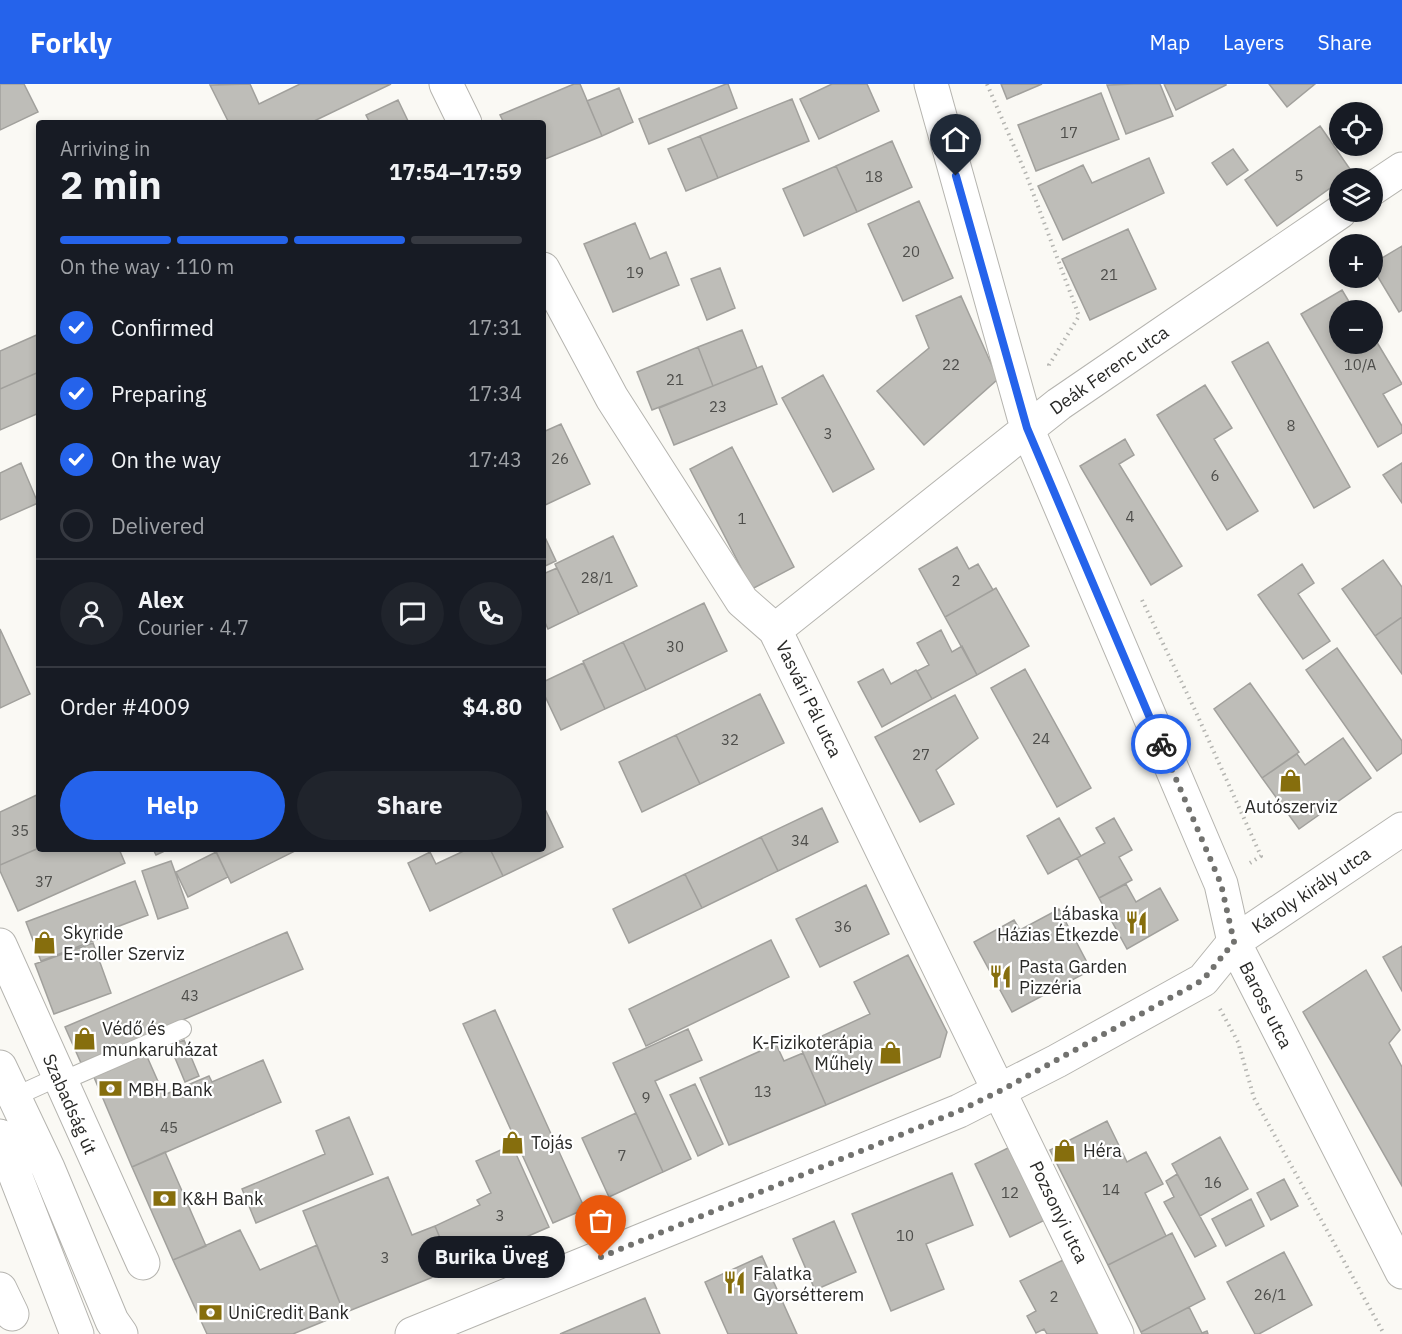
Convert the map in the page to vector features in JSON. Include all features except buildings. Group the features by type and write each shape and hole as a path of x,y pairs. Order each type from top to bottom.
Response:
{"street":[{"path":"446,84 464,120"},
{"name":"Baross utca","path":"931,84 1027,428 1221,884 1234,942 1402,1272"},
{"path":"1383,182 1402,169"},
{"name":"Deák Ferenc utca","path":"775,630 1027,428 1329,220"},
{"name":"Vasvári Pál utca","path":"546,275 612,398 735,592 775,630 1000,1091"},
{"name":"Károly király utca","path":"412,1334 959,1111 1000,1091 1203,980 1234,942 1402,829"},
{"name":"Szabadság út","path":"0,945 143,1263"},
{"path":"0,1067 48,1168 112,1321 121,1334"},
{"name":"Pozsonyi utca","path":"1000,1091 1117,1334"},
{"path":"0,1136 10,1187 77,1334"}],"lane":[{"path":"14,1097 182,1029"}],"path":[{"path":"987,84 1026,174 1079,316"},
{"path":"1203,980 1238,1042 1254,1098 1384,1334"}],"way so far":[{"path":"601,1257 959,1111 1057,1061 1203,980 1234,942 1221,884 1161,744"}],"place":[{"name":"Autószerviz","path":"1291,780"},
{"name":"Lábaska Házias Étkezde","path":"1137,923"},
{"name":"Skyride E-roller Szerviz","path":"45,942"},
{"name":"Pasta Garden Pizzéria","path":"1001,976"},
{"name":"Védő és munkaruházat","path":"84,1038"},
{"name":"K-Fizikoterápia Műhely","path":"891,1052"},
{"name":"MBH Bank","path":"110,1089"},
{"name":"Tojás","path":"513,1142"},
{"name":"Héra","path":"1065,1150"},
{"name":"K&H Bank","path":"164,1198"},
{"name":"Burika Üveg","path":"601,1257"},
{"name":"Falatka Gyorsétterem","path":"735,1283"},
{"name":"UniCredit Bank","path":"210,1312"}],"route":[{"path":"956,176 1027,428 1161,744"}]}
